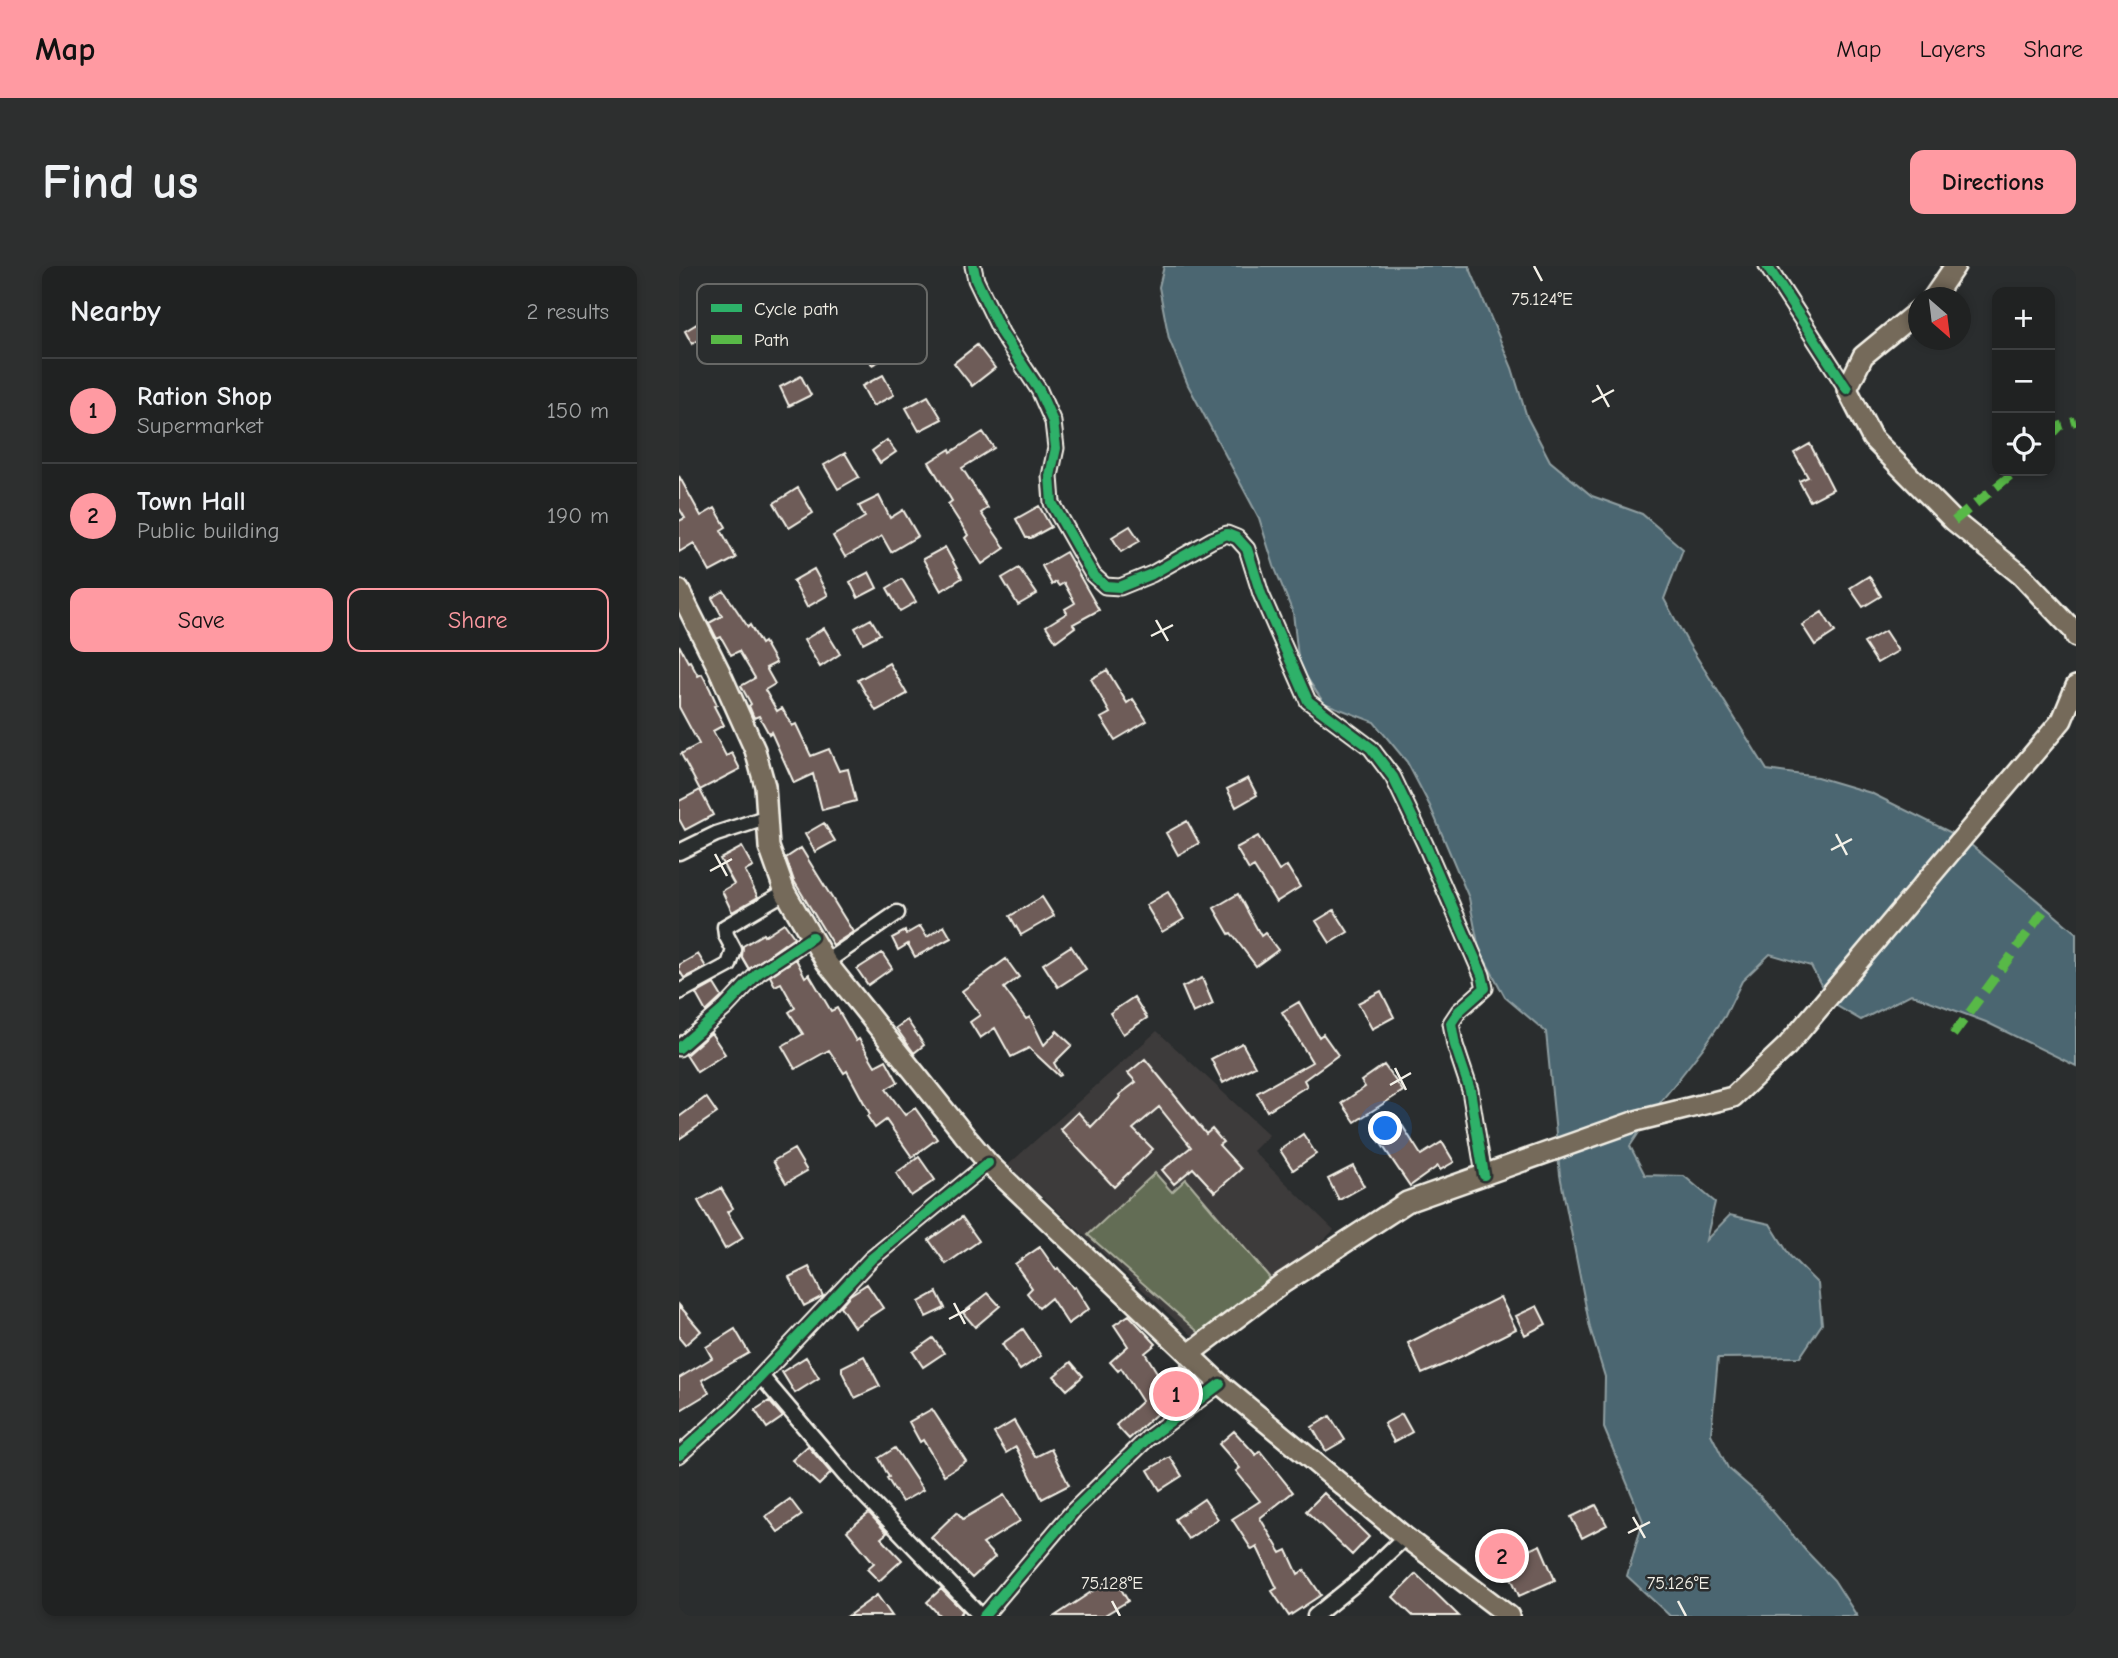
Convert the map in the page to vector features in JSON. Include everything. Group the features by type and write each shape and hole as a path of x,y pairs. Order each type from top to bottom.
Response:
{"main road":[{"path":"1941,287 1955,266"},
{"path":"1908,319 1863,356 1847,389 1872,438 1954,521 2021,575 2074,631 2076,638"},
{"path":"679,590 755,750 765,786 769,847 785,892 826,962 988,1163 1220,1384 1405,1537 1509,1616"},
{"path":"1189,1354 1283,1283 1407,1202 1636,1121 1733,1097 1787,1046 1998,797 2062,720 2076,686"}],"street":[{"path":"973,266 976,280 1002,334 1039,390 1053,422 1056,448 1050,476 1052,503 1093,575 1105,586 1120,587 1152,575 1212,540 1227,534 1237,538 1247,548 1261,594 1308,701 1371,748 1392,777 1425,844 1482,975 1485,988 1451,1023 1455,1045 1470,1090 1484,1175"},
{"path":"1766,266 1847,389"},
{"path":"679,852 716,834 768,817"},
{"path":"679,992 729,965 734,950 725,927 785,892"},
{"path":"826,962 897,914"},
{"path":"679,1048 725,1008 758,973 812,937"},
{"path":"679,1455 732,1407 871,1259 988,1163"},
{"path":"761,1376 846,1476 983,1616 1073,1511 1139,1447 1220,1384"},
{"path":"1315,1616 1362,1578 1405,1537"}],"shaded area":[{"path":"1157,1031 1269,1135 1253,1151 1334,1230 1209,1351 1008,1165"}],"green space":[{"path":"1155,1173 1172,1192 1186,1179 1270,1278 1205,1338 1088,1235"}],"water":[{"path":"1164,266 1469,266 1512,368 1527,417 1550,461 1592,496 1642,514 1683,549 1664,599 1688,643 1767,770 1817,777 1871,793 1964,839 2076,933 2076,1066 1986,1022 1911,994 1861,1020 1830,1002 1811,966 1770,954 1742,981 1725,1016 1630,1146 1645,1175 1684,1176 1715,1202 1706,1240 1730,1215 1770,1224 1790,1256 1818,1284 1822,1324 1800,1357 1718,1358 1711,1434 1728,1468 1759,1495 1834,1580 1857,1616 1670,1616 1627,1576 1643,1521 1604,1428 1605,1377 1590,1328 1560,1175 1546,1032 1505,997 1479,949 1469,898 1430,806 1407,762 1374,722 1324,703 1299,666 1293,613 1259,518 1188,385 1169,339 1159,287"}],"building":[{"path":"697,324 697,341 692,344 685,331"},
{"path":"977,345 995,368 972,386 954,363"},
{"path":"883,375 894,395 873,406 862,386"},
{"path":"801,376 811,395 789,406 780,387"},
{"path":"928,396 942,419 919,431 906,408"},
{"path":"983,432 994,448 962,468 988,508 981,513 1005,548 982,564 965,538 968,535 948,504 952,501 929,462"},
{"path":"887,440 896,452 880,463 872,451"},
{"path":"1810,444 1833,489 1810,501 1799,481 1808,477 1794,453"},
{"path":"845,453 859,477 838,489 824,465"},
{"path":"679,476 701,516 715,508 726,527 721,530 736,558 710,572 694,543 679,552 679,521 685,518 679,508"},
{"path":"798,488 813,513 789,528 774,503"},
{"path":"879,496 890,518 903,510 918,536 891,552 882,536 845,557 833,536 865,517 859,506"},
{"path":"1039,506 1051,527 1026,538 1016,519"},
{"path":"1130,526 1140,541 1121,552 1112,537"},
{"path":"945,547 962,578 941,591 923,559"},
{"path":"1066,552 1099,610 1073,624 1075,627 1056,641 1046,626 1067,613 1065,609 1075,603 1064,583 1059,586 1056,582 1052,585 1042,566"},
{"path":"1019,568 1037,594 1018,605 1002,578"},
{"path":"814,569 828,595 807,607 793,581"},
{"path":"869,572 877,588 858,598 850,582"},
{"path":"1869,576 1881,596 1863,607 1850,588"},
{"path":"902,579 916,602 900,611 887,588"},
{"path":"724,591 761,644 764,642 776,663 766,668 775,684 765,690 777,711 782,708 792,726 796,724 811,756 829,749 839,771 848,769 856,801 822,810 813,774 794,783 771,732 769,734 759,716 754,718 749,706 751,704 741,686 755,678 739,651 731,655 721,637 717,639 709,623 722,616 712,598"},
{"path":"1822,612 1835,632 1815,645 1802,625"},
{"path":"871,619 880,634 863,643 855,628"},
{"path":"824,628 840,654 820,667 804,640"},
{"path":"1885,631 1898,651 1877,663 1864,643"},
{"path":"679,645 688,662 690,661 698,676 702,674 710,689 717,705 714,706 724,725 713,731 726,756 732,753 740,769 700,790 681,754 699,744 679,707"},
{"path":"889,663 907,694 876,711 858,680"},
{"path":"1107,670 1127,703 1133,699 1147,721 1115,740 1101,718 1110,713 1091,679"},
{"path":"1248,778 1257,795 1236,807 1227,789"},
{"path":"700,790 713,815 685,830 679,819 679,801"},
{"path":"1187,821 1199,843 1178,855 1166,833"},
{"path":"824,823 835,841 815,852 805,834"},
{"path":"1258,836 1279,871 1287,866 1300,887 1276,902 1254,867 1249,870 1236,848"},
{"path":"742,847 753,867 745,871 758,897 732,912 722,891 734,884 720,859"},
{"path":"801,848 853,932 833,945 794,881 786,858"},
{"path":"1168,892 1184,919 1162,932 1146,905"},
{"path":"1238,894 1261,936 1265,933 1278,950 1256,966 1231,933 1229,934 1214,908"},
{"path":"1042,897 1054,916 1021,935 1010,916"},
{"path":"1334,910 1348,932 1330,943 1316,921"},
{"path":"784,923 794,937 749,969 742,957 743,946"},
{"path":"920,926 927,937 944,926 951,938 915,957 908,944 898,950 892,938"},
{"path":"1071,946 1086,969 1058,987 1043,964"},
{"path":"882,953 892,968 868,985 857,969"},
{"path":"698,954 706,967 684,978 679,965"},
{"path":"796,959 805,977 809,974 831,1011 837,1008 856,1041 859,1039 875,1066 886,1060 898,1082 886,1089 905,1115 915,1108 937,1139 912,1157 886,1120 875,1128 847,1071 844,1073 829,1050 795,1069 782,1046 803,1034 789,1012 795,1008 781,983 775,986 770,976"},
{"path":"1006,959 1019,977 1004,988 1026,1019 1030,1017 1044,1045 1057,1031 1072,1045 1054,1063 1061,1075 1059,1076 1029,1048 1011,1057 995,1028 980,1038 970,1022 980,1015 962,991"},
{"path":"1202,978 1213,1004 1193,1013 1182,987"},
{"path":"714,984 722,997 706,1012 696,994"},
{"path":"1381,991 1394,1017 1372,1029 1358,1003"},
{"path":"1134,997 1147,1018 1123,1034 1110,1013"},
{"path":"1299,1002 1319,1037 1323,1034 1338,1055 1304,1080 1307,1086 1267,1111 1257,1093 1312,1062 1282,1012"},
{"path":"907,1020 924,1045 914,1053 896,1028"},
{"path":"711,1033 725,1054 697,1072 686,1055"},
{"path":"1242,1043 1255,1066 1223,1083 1211,1059"},
{"path":"1145,1059 1206,1134 1212,1129 1223,1142 1219,1145 1241,1169 1215,1192 1193,1168 1174,1184 1162,1170 1191,1147 1159,1107 1133,1129 1153,1149 1114,1187 1060,1129 1078,1112 1091,1127 1119,1095 1136,1082 1128,1073"},
{"path":"1384,1065 1403,1091 1355,1122 1342,1103 1365,1087 1361,1081"},
{"path":"706,1097 717,1113 679,1139 679,1117"},
{"path":"1400,1122 1421,1155 1442,1142 1454,1162 1440,1170 1438,1166 1410,1186 1376,1136"},
{"path":"1303,1134 1316,1154 1293,1170 1280,1150"},
{"path":"794,1149 807,1171 786,1183 773,1161"},
{"path":"919,1157 935,1180 911,1196 896,1173"},
{"path":"1353,1166 1364,1186 1339,1200 1328,1179"},
{"path":"721,1188 733,1208 727,1212 743,1238 725,1249 698,1201"},
{"path":"962,1217 979,1241 946,1264 929,1240"},
{"path":"1040,1247 1056,1270 1058,1268 1073,1288 1075,1287 1089,1309 1068,1324 1051,1298 1039,1308 1027,1293 1032,1288 1015,1264"},
{"path":"809,1267 823,1296 804,1306 789,1277"},
{"path":"867,1284 883,1308 854,1327 840,1306 850,1295"},
{"path":"937,1292 945,1308 926,1317 919,1302"},
{"path":"988,1293 1000,1306 975,1327 963,1313"},
{"path":"1500,1297 1516,1329 1422,1374 1408,1343"},
{"path":"679,1305 701,1331 685,1345 679,1338"},
{"path":"1537,1306 1546,1324 1525,1335 1516,1316"},
{"path":"1129,1315 1156,1344 1145,1353 1163,1382 1181,1365 1194,1380 1129,1439 1116,1425 1142,1401 1121,1368 1118,1371 1110,1362 1128,1346 1114,1325"},
{"path":"735,1329 749,1353 702,1380 709,1393 679,1411 679,1378 712,1358 706,1347"},
{"path":"1023,1329 1041,1356 1020,1370 1002,1344"},
{"path":"933,1338 944,1353 923,1367 913,1352"},
{"path":"864,1356 880,1386 855,1398 842,1367"},
{"path":"806,1357 819,1378 795,1393 782,1372"},
{"path":"1071,1362 1083,1376 1067,1390 1054,1376"},
{"path":"769,1401 783,1417 767,1428 755,1410"},
{"path":"932,1409 966,1461 944,1475 909,1422"},
{"path":"1402,1414 1412,1432 1394,1442 1384,1424"},
{"path":"1330,1416 1345,1440 1326,1451 1312,1427"},
{"path":"1014,1421 1035,1457 1051,1449 1069,1485 1042,1499 1016,1447 1006,1453 994,1433"},
{"path":"1234,1431 1256,1455 1260,1451 1293,1492 1260,1518 1281,1553 1287,1550 1298,1574 1304,1570 1321,1595 1289,1616 1272,1591 1277,1588 1257,1547 1252,1550 1232,1519 1260,1501 1236,1471 1240,1468 1219,1444"},
{"path":"808,1446 831,1473 819,1485 792,1460"},
{"path":"895,1448 923,1490 902,1502 887,1478 889,1477 879,1458"},
{"path":"1170,1457 1182,1476 1160,1490 1148,1470"},
{"path":"1324,1493 1369,1537 1352,1555 1306,1511"},
{"path":"1004,1495 1020,1521 983,1544 995,1557 972,1578 931,1537 957,1512 963,1519"},
{"path":"790,1499 802,1515 778,1532 766,1516"},
{"path":"1204,1499 1218,1519 1188,1539 1175,1519"},
{"path":"1596,1505 1607,1525 1582,1538 1571,1517"},
{"path":"869,1513 887,1533 881,1538 902,1560 879,1581 867,1569 874,1563 847,1531"},
{"path":"1540,1545 1555,1580 1519,1596 1504,1561"},
{"path":"1416,1574 1459,1616 1413,1616 1393,1597"},
{"path":"1114,1577 1128,1601 1103,1616 1055,1616"},
{"path":"941,1589 963,1611 958,1616 940,1616 927,1602"},
{"path":"877,1595 892,1616 848,1616"}],"marked path":[{"path":"2055,432 2060,426 2076,421"},
{"path":"1954,521 2010,476"},
{"path":"1953,1035 2046,908"}],"cycle path":[{"path":"973,266 976,280 1002,334 1039,390 1053,422 1056,448 1050,476 1052,503 1093,575 1105,586 1120,587 1152,574 1212,540 1227,534 1237,538 1247,549 1261,594 1308,701 1371,748 1393,777 1425,844 1482,975 1485,988 1459,1011 1451,1023 1455,1045 1470,1090 1484,1175"},
{"path":"1767,266 1847,389"},
{"path":"679,1048 725,1008 758,973 812,937"},
{"path":"679,1455 732,1407 871,1259 988,1163"},
{"path":"984,1616 1073,1511 1148,1438 1220,1384"}],"place":[{"name":"Ration Shop","path":"1176,1394"},
{"name":"Town Hall","path":"1502,1556"}]}
